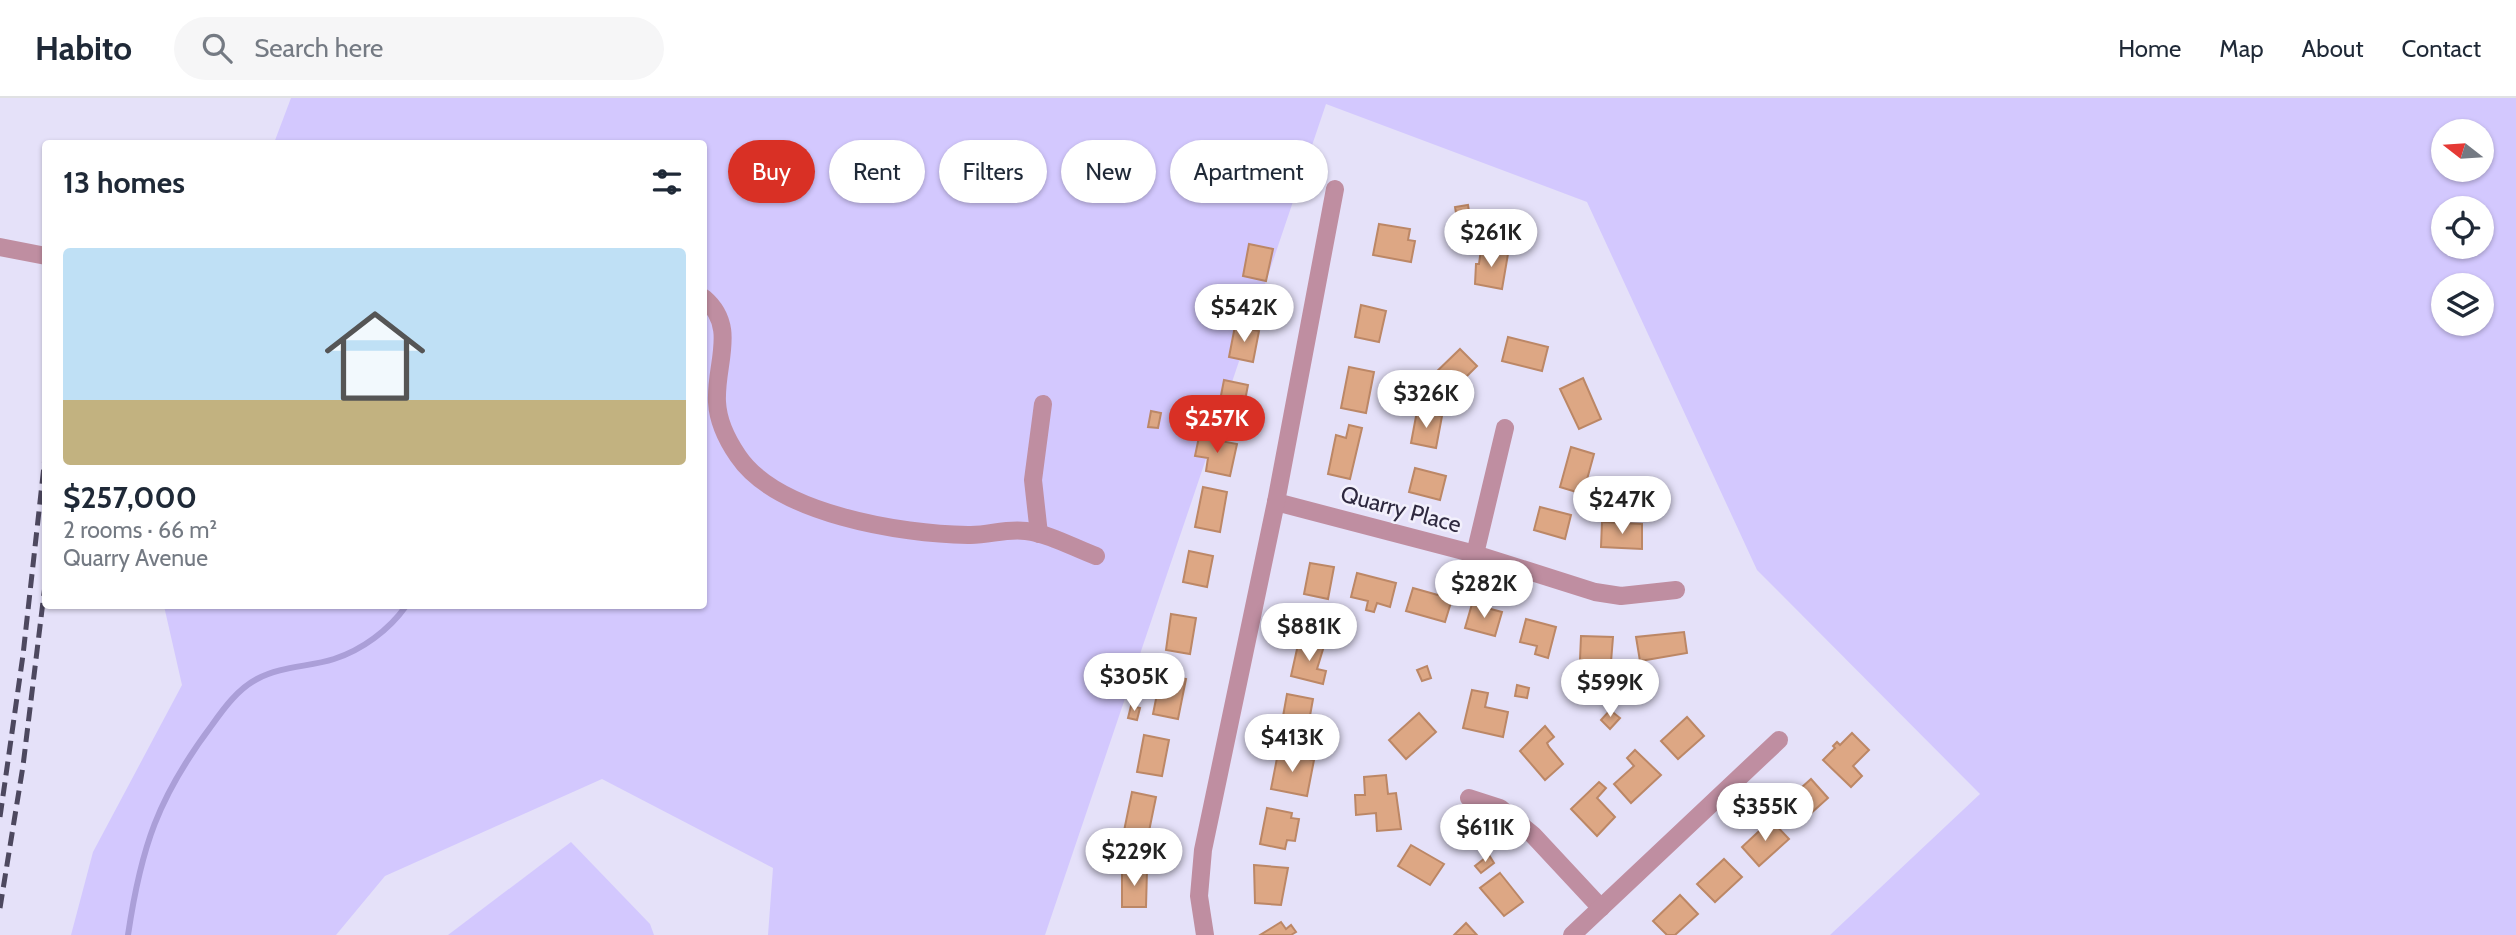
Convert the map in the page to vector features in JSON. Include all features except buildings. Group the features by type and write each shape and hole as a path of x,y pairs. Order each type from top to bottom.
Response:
{"street":[{"path":"1205,935 1199,896 1199,870 1276,502 1335,189"},
{"path":"0,247 42,255"},
{"path":"707,300 716,308 724,337 718,370 717,404 720,423 727,441 743,465 762,484 790,499 870,524 930,534 972,536 1008,529 1039,534 1096,556"},
{"path":"1039,534 1032,480 1043,404"},
{"path":"1475,554 1505,428"},
{"name":"Quarry Place","path":"1276,502 1475,554 1611,595 1676,590"},
{"path":"1572,935 1779,740"},
{"path":"1469,798 1500,808 1533,835 1601,908"}],"shaded area":[{"path":"291,98 2516,98 2516,935 1830,935 1980,794 1757,570 1587,202 1326,104 1314,140 1170,140 1170,203 1293,203 1045,935 768,935 773,868 602,779 385,876 336,935 71,935 93,852 182,685 165,609 707,609 707,140 275,140"},
{"path":"571,842 650,924 654,935 448,935"}],"waterway":[{"path":"128,935 146,849 165,800 193,751 227,706 244,688 266,675 334,659 365,645 404,609"}],"railway":[{"path":"0,817 23,655 42,484"},
{"path":"0,908 23,766 42,609"}]}
